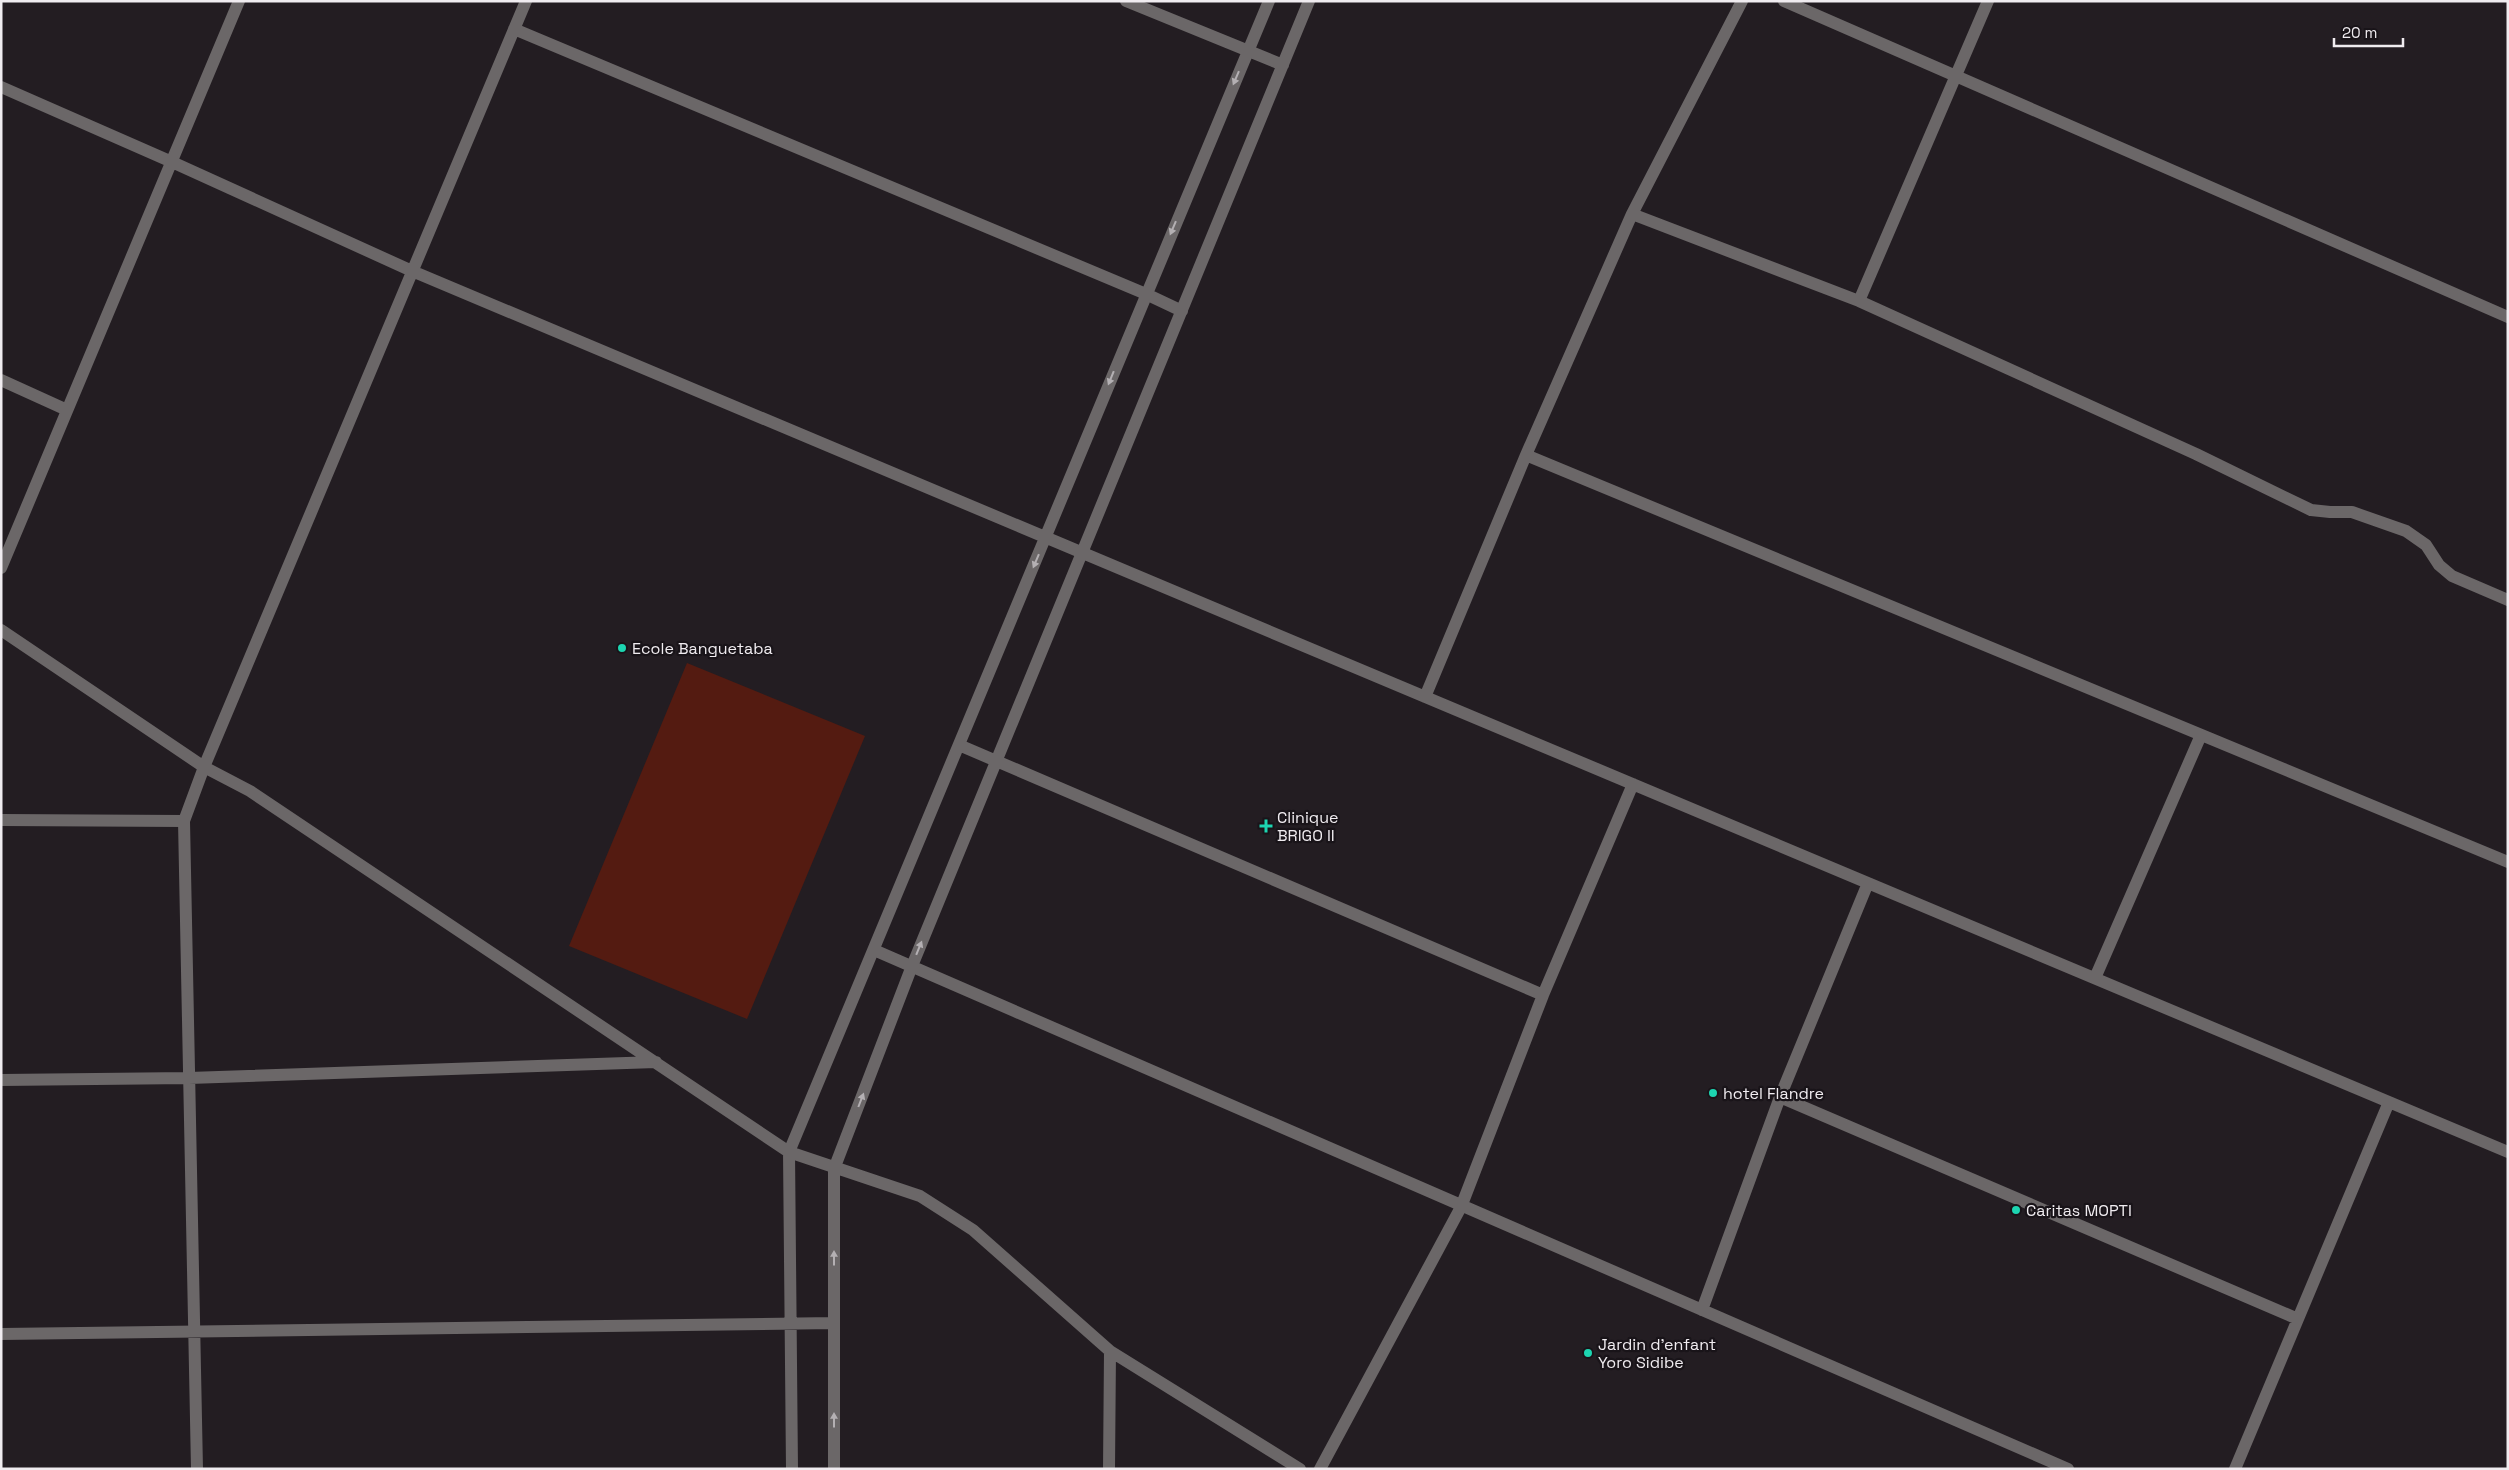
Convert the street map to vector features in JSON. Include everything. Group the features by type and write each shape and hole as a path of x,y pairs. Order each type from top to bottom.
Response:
{"street":[{"path":"1,568 239,1"},
{"path":"197,1469 184,821 204,767 526,1"},
{"path":"1126,1 1283,65"},
{"path":"792,1469 789,1152 1268,1"},
{"path":"834,1469 834,1169 912,966 1309,1"},
{"path":"1425,697 1526,455 1632,214 1742,1"},
{"path":"1784,1 2508,317"},
{"path":"1859,301 1988,1"},
{"path":"514,29 1146,294 1182,311"},
{"path":"1,88 172,162 412,271 2508,1152"},
{"path":"1632,214 1859,301 2196,454 2311,510 2352,512 2376,518 2406,531 2426,545 2439,565 2452,576 2508,600"},
{"path":"1,380 67,410"},
{"path":"1526,455 2508,862"},
{"path":"1,630 204,767 250,791 789,1152 834,1169 920,1196 973,1230 1110,1351 1300,1469"},
{"path":"2095,978 2201,734"},
{"path":"959,745 1543,995"},
{"path":"1320,1469 1461,1207 1543,995 1632,784"},
{"path":"1,820 184,821"},
{"path":"1702,1310 1780,1097 1868,883"},
{"path":"874,950 1461,1207 2068,1469"},
{"path":"1,1080 190,1078 656,1062"},
{"path":"1780,1097 2298,1319"},
{"path":"2235,1469 2389,1102"},
{"path":"1,1334 834,1323"},
{"path":"1109,1469 1110,1351"}],"shaded area":[{"path":"687,663 865,736 747,1019 569,946"}],"place":[{"name":"Ecole Banguetaba","path":"622,648"},
{"name":"Clinique BRIGO II","path":"1266,826"},
{"name":"hotel Flandre","path":"1713,1093"},
{"name":"Caritas MOPTI","path":"2016,1210"},
{"name":"Jardin d'enfant Yoro Sidibe","path":"1588,1353"}]}
